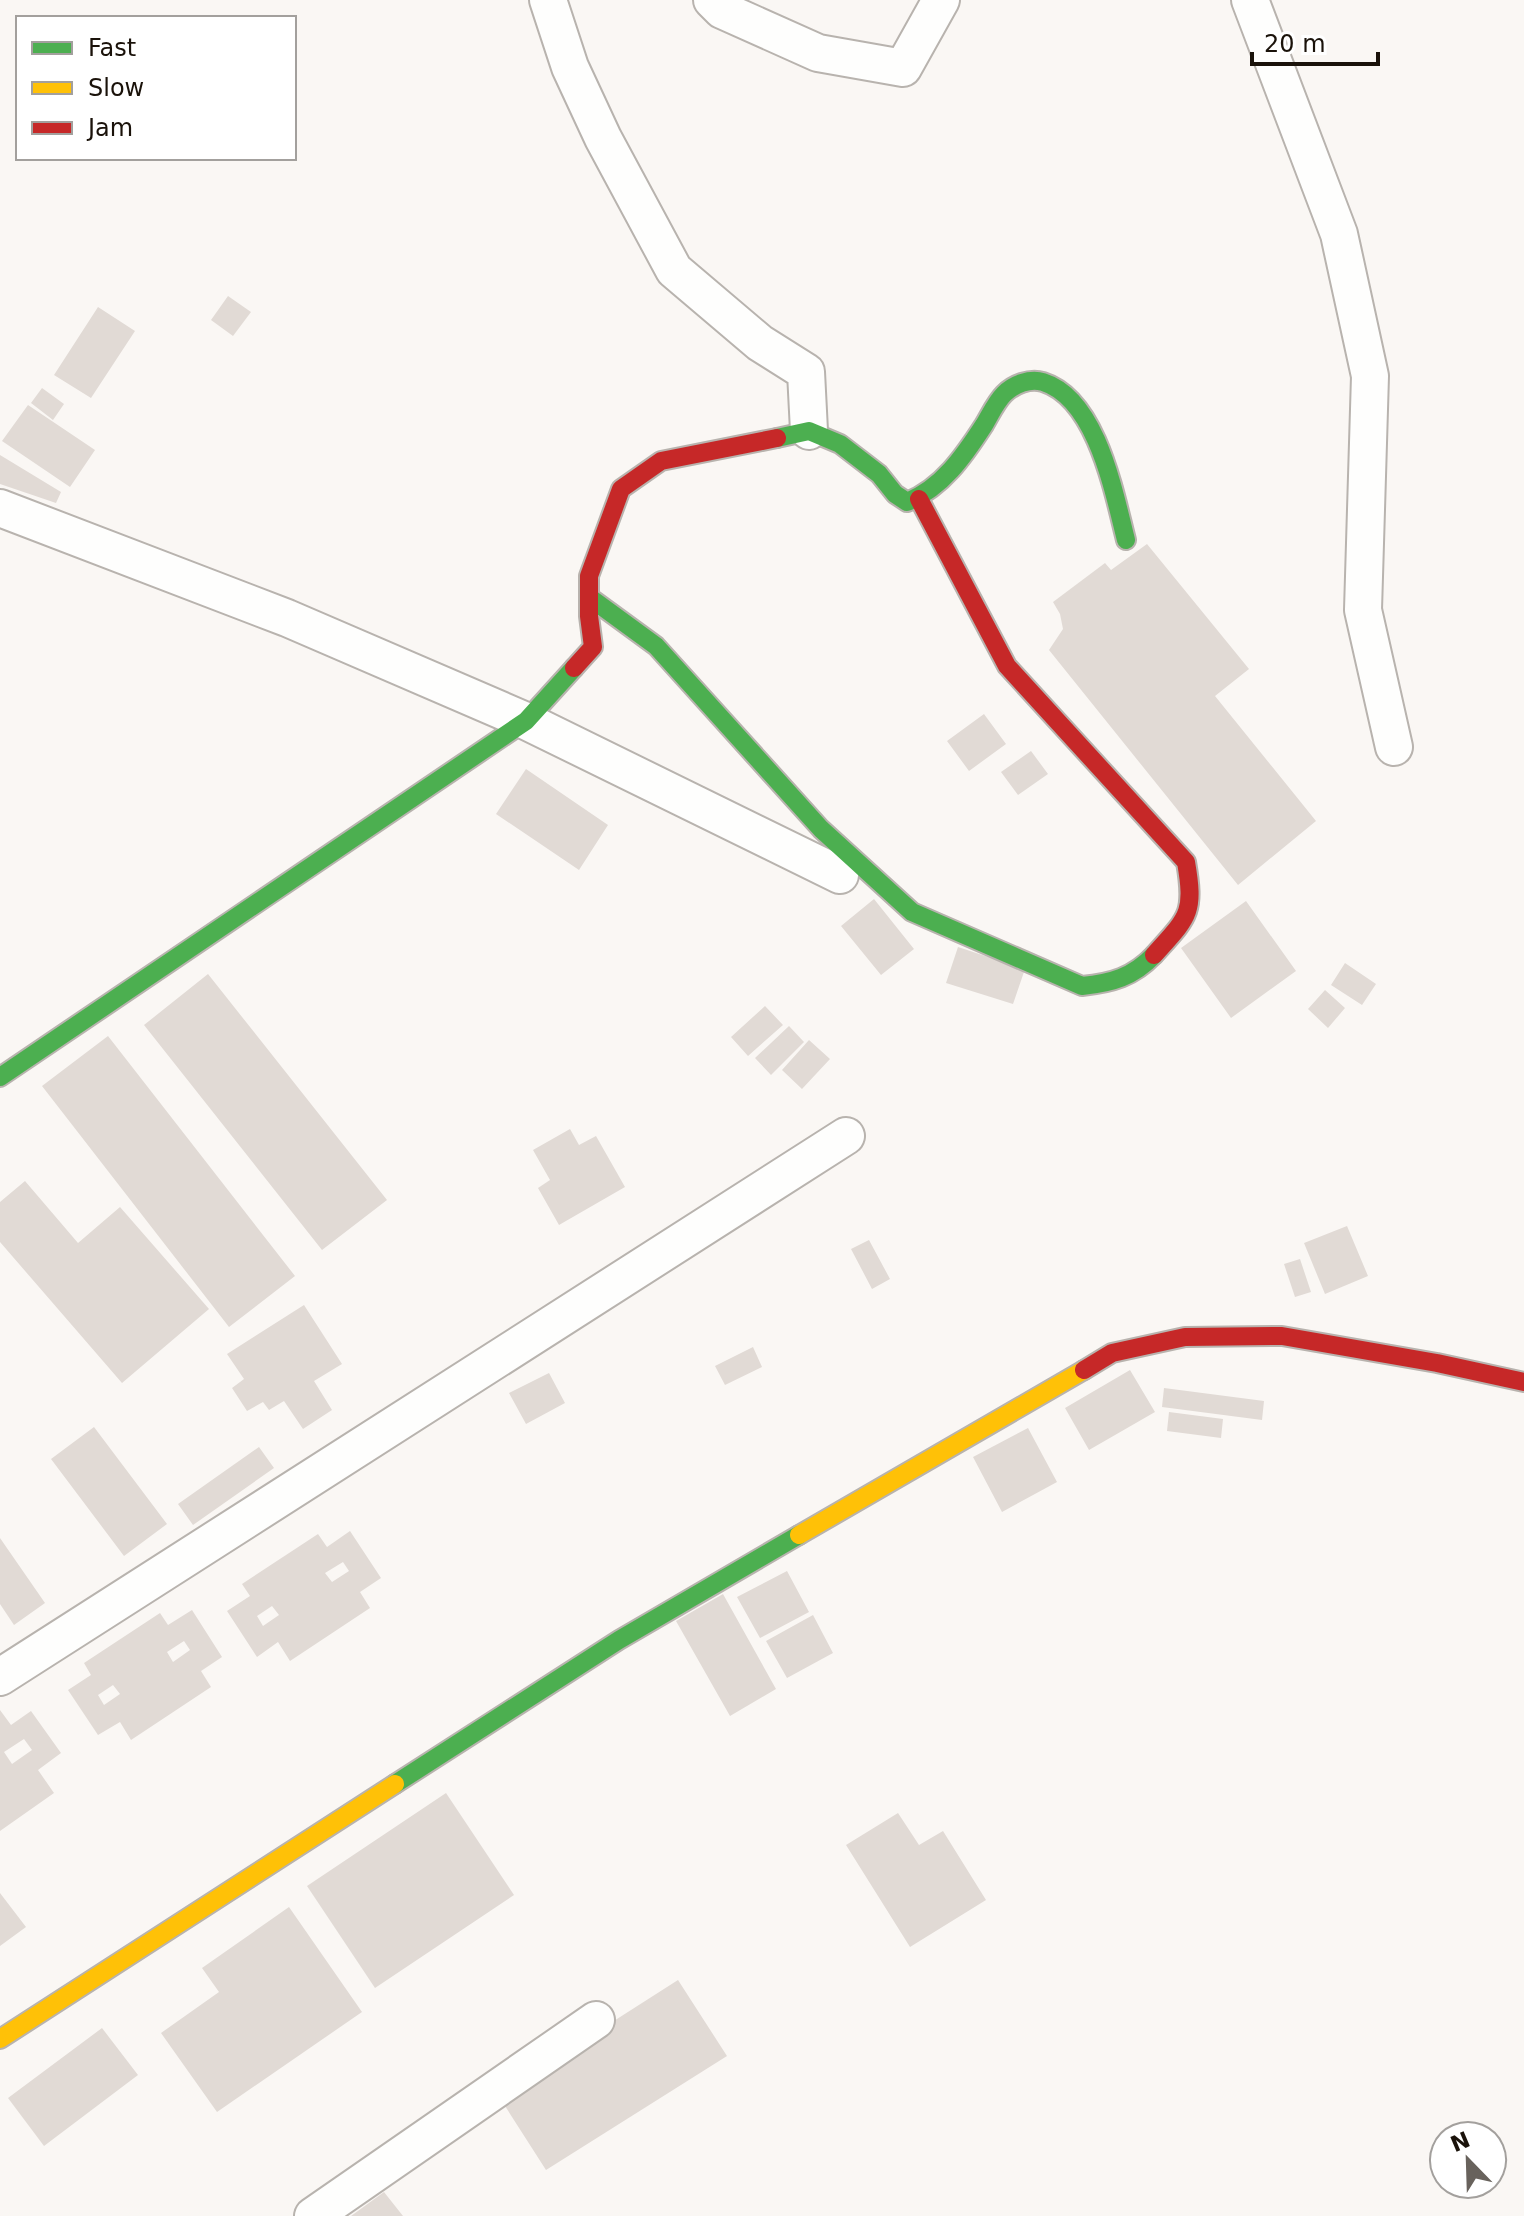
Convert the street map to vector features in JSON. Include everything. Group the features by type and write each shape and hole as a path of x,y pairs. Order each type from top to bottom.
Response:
{"street":[{"path":"548,0 570,67 603,138 674,270 760,343 806,372 809,431"},
{"path":"712,0 722,10 818,53 903,68 941,0"},
{"path":"1250,0 1339,234 1370,376 1363,610 1394,747"},
{"path":"0,1077 526,721 593,647 589,576 621,489 661,461 809,431 840,444 879,474 895,494 907,502 919,499 937,487 1003,395 1017,385 1035,380 1059,389 1079,407 1098,448 1126,540"},
{"path":"589,597 656,646 821,829 912,912 1082,986 1104,984 1139,971 1187,918 1191,892 1186,862 1007,666 919,499"},
{"path":"0,508 287,618 526,721 840,875"},
{"path":"0,1677 846,1136"},
{"path":"0,2039 619,1640 1112,1353 1185,1337 1282,1336 1437,1363 1524,1382"},
{"path":"313,2216 596,2020"}],"building":[{"path":"228,296 251,312 233,336 211,320"},
{"path":"98,307 135,331 91,398 54,375"},
{"path":"42,388 64,404 53,420 31,403"},
{"path":"28,405 95,450 70,487 2,441"},
{"path":"0,455 61,492 56,503 0,484"},
{"path":"1147,544 1249,669 1215,696 1316,821 1238,885 1049,650 1063,629 1053,602 1105,563 1111,570"},
{"path":"984,714 1006,744 969,771 947,741"},
{"path":"1031,751 1048,774 1018,795 1001,772"},
{"path":"526,769 608,825 579,870 496,814"},
{"path":"874,899 914,949 881,975 841,926"},
{"path":"1246,901 1296,971 1231,1018 1181,948"},
{"path":"958,947 1025,969 1013,1004 946,983"},
{"path":"1345,963 1376,984 1362,1005 1331,985"},
{"path":"208,974 387,1200 322,1250 144,1025"},
{"path":"1325,990 1345,1008 1328,1028 1308,1009"},
{"path":"765,1006 783,1025 748,1056 731,1037"},
{"path":"789,1026 804,1042 771,1075 755,1058"},
{"path":"108,1036 295,1276 229,1327 42,1086"},
{"path":"809,1040 830,1059 802,1089 782,1070"},
{"path":"570,1129 579,1145 596,1136 625,1187 559,1225 538,1188 550,1180 533,1150"},
{"path":"25,1181 78,1243 120,1207 209,1309 122,1383 0,1242 0,1202"},
{"path":"1347,1226 1368,1276 1325,1294 1304,1243"},
{"path":"869,1240 890,1279 872,1289 851,1249"},
{"path":"1300,1259 1311,1292 1295,1297 1284,1264"},
{"path":"304,1305 342,1364 314,1381 332,1410 303,1429 284,1401 269,1410 263,1402 247,1411 232,1388 244,1379 227,1354"},
{"path":"753,1347 762,1367 725,1385 715,1366"},
{"path":"1130,1370 1155,1412 1089,1450 1065,1408"},
{"path":"549,1373 565,1403 526,1424 509,1393"},
{"path":"1164,1388 1264,1401 1262,1420 1162,1407"},
{"path":"1169,1412 1223,1419 1221,1438 1167,1431"},
{"path":"94,1427 167,1524 124,1556 51,1459"},
{"path":"1028,1428 1057,1482 1002,1512 973,1457"},
{"path":"259,1447 274,1468 193,1525 178,1504"},
{"path":"350,1531 381,1578 360,1592 370,1608 290,1661 278,1642 257,1657 227,1611 250,1596 242,1584 318,1534 327,1547","holes":["343,1562 349,1571 332,1582 325,1573","272,1606 279,1615 263,1626 257,1616"]},
{"path":"0,1538 45,1603 14,1625 0,1604"},
{"path":"787,1571 809,1612 760,1638 737,1597"},
{"path":"723,1594 776,1689 730,1716 676,1621"},
{"path":"192,1610 222,1657 201,1671 211,1687 131,1740 120,1722 98,1735 68,1690 91,1675 84,1663 160,1613 168,1625","holes":["184,1641 190,1650 173,1662 167,1652","113,1685 120,1694 104,1705 98,1695"]},
{"path":"813,1615 833,1653 787,1678 766,1641"},
{"path":"0,1710 11,1725 31,1711 61,1753 38,1770 54,1793 0,1831","holes":["24,1739 32,1750 12,1764 4,1752"]},
{"path":"446,1793 514,1895 375,1988 307,1886"},
{"path":"898,1813 919,1845 943,1831 986,1900 910,1947 846,1845"},
{"path":"0,1893 26,1927 0,1946"},
{"path":"289,1907 362,2012 217,2112 161,2033 219,1992 202,1968"},
{"path":"678,1980 727,2056 546,2170 498,2095"},
{"path":"102,2028 138,2075 44,2146 8,2098"},
{"path":"384,2192 403,2216 351,2216"}],"traffic: fast":[{"path":"777,438 809,431 840,444 879,474 895,494 907,502 920,496 951,470 1008,390 1028,381 1043,382 1062,392 1090,427 1109,474 1126,540"},
{"path":"589,597 656,646 821,829 912,912 1082,986 1121,978 1154,955"},
{"path":"0,1077 526,721 574,668"},
{"path":"395,1784 619,1640 799,1535"}],"traffic: slow":[{"path":"799,1535 1084,1370"},
{"path":"0,2039 395,1784"}],"traffic: jam":[{"path":"574,668 593,647 589,576 621,489 661,461 777,438"},
{"path":"919,499 1007,666 1186,862 1190,893 1186,914 1175,932 1154,955"},
{"path":"1084,1370 1112,1353 1185,1337 1282,1336 1437,1363 1524,1382"}]}
